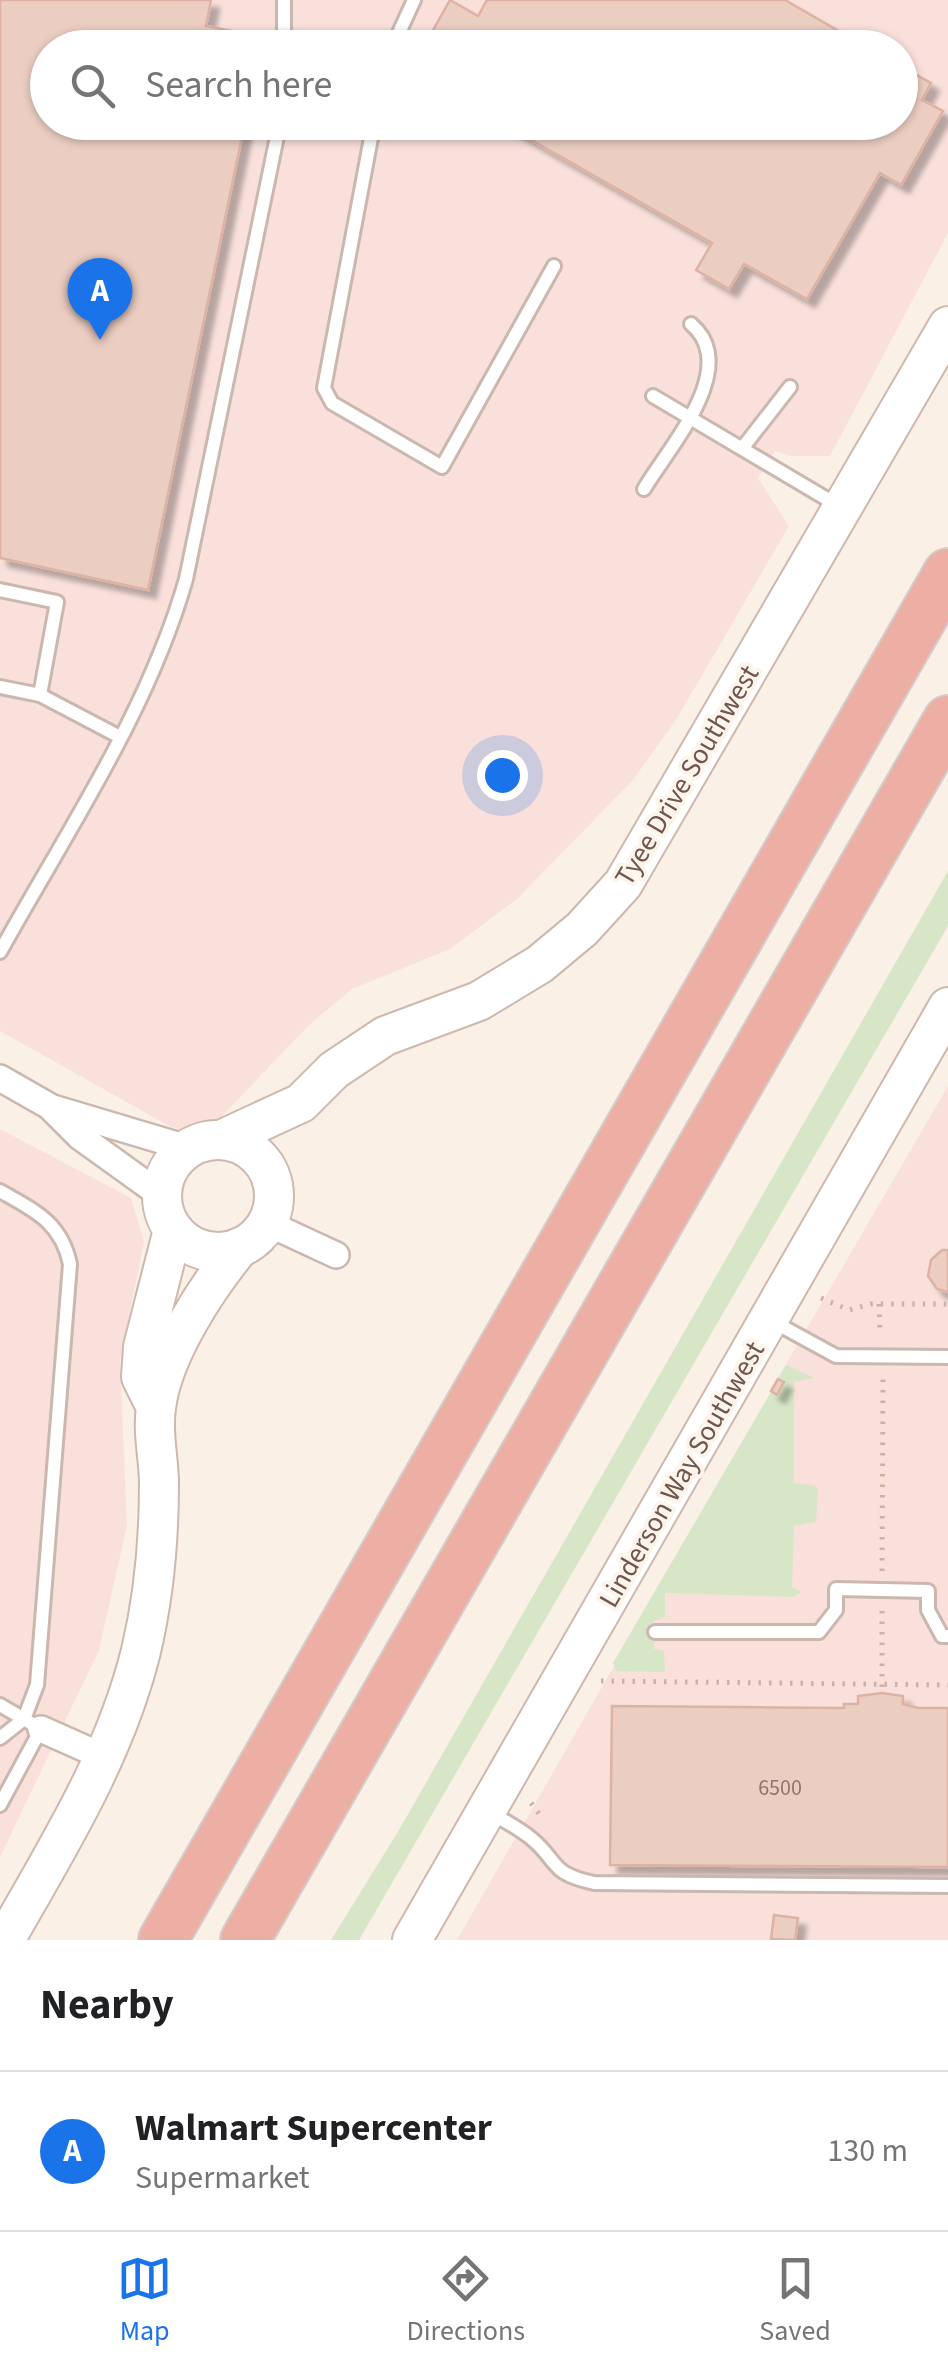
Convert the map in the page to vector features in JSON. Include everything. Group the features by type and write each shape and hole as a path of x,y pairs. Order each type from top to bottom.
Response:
{"highway":[{"path":"163,1940 948,572"},
{"path":"244,1940 948,720"}],"street":[{"name":"Tyee Drive Southwest","path":"156,1407 141,1377 142,1347 173,1160 301,1103 334,1070 385,1036 479,1001 540,964 582,929 622,884 668,813 948,326"},
{"name":"Linderson Way Southwest","path":"412,1940 948,1006"},
{"path":"0,1078 48,1106 204,1250 260,1219"},
{"name":"Tyee Drive Southwest","path":"6,1940 104,1757 126,1705 151,1605 159,1532 156,1407 184,1330 213,1280 260,1219 301,1103"},
{"path":"48,1106 256,1154 260,1219"},
{"path":"260,1219 336,1255"},
{"path":"32,1724 104,1757"}],"lane":[{"path":"284,0 284,30"},
{"path":"400,30 414,0"},
{"path":"0,952 120,737 168,641 186,578 276,140"},
{"path":"371,140 324,388 332,403 442,468 554,266"},
{"path":"644,489 706,385 712,359 700,331 692,324"},
{"path":"744,446 790,387"},
{"path":"653,396 844,508"},
{"path":"0,590 57,602 40,695"},
{"path":"0,687 40,695 120,737"},
{"path":"0,1191 52,1222 66,1242 70,1264 32,1724 0,1805"},
{"path":"770,1320 836,1356 948,1356"},
{"path":"655,1632 819,1632 836,1610 836,1589 852,1589 928,1591 928,1610 942,1636 948,1636"},
{"path":"0,1705 32,1724"},
{"path":"0,1738 32,1724"},
{"path":"488,1810 534,1840 549,1862 568,1877 594,1883 948,1886"}],"path":[{"path":"821,1298 849,1310 879,1304 948,1304"},
{"path":"879,1304 880,1333"},
{"path":"882,1573 883,1379"},
{"path":"882,1608 882,1693"},
{"path":"601,1681 948,1684"}],"shaded area":[{"path":"0,0 948,0 948,233 830,456 791,456 775,451 758,478 789,526 676,720 633,780 518,898 450,949 352,989 309,1025 204,1135 171,1127 0,1031"},
{"path":"948,1086 948,1940 457,1940 771,1392 778,1395 785,1382 778,1378"},
{"path":"0,1129 131,1198 144,1242 120,1361 127,1525 99,1650 0,1857"}],"green space":[{"path":"948,871 948,926 359,1940 331,1940 399,1830"},
{"path":"786,1365 814,1378 794,1382 794,1483 818,1489 816,1522 794,1526 792,1587 801,1592 793,1597 665,1593 665,1617 654,1621 654,1649 664,1651 665,1672 616,1671 613,1663 771,1392 778,1395 785,1382 778,1378"}],"building":[{"path":"0,0 211,0 206,26 227,30 30,30 30,140 241,140 148,590 0,558"},
{"path":"450,0 478,16 487,0 785,0 837,30 433,30"},
{"path":"918,76 931,83 922,100 943,111 901,185 880,173 807,299 744,264 729,289 696,270 712,243 532,140 918,140"},
{"path":"942,1250 948,1250 948,1292 937,1289 928,1276 931,1260"},
{"path":"778,1379 784,1382 777,1395 771,1391"},
{"path":"858,1696 903,1696 903,1704 918,1708 948,1708 948,1867 610,1865 612,1706 844,1708 844,1704 858,1704"},
{"path":"774,1915 798,1918 795,1940 771,1939"}],"place":[{"name":"Walmart Supercenter","path":"100,340"}]}
